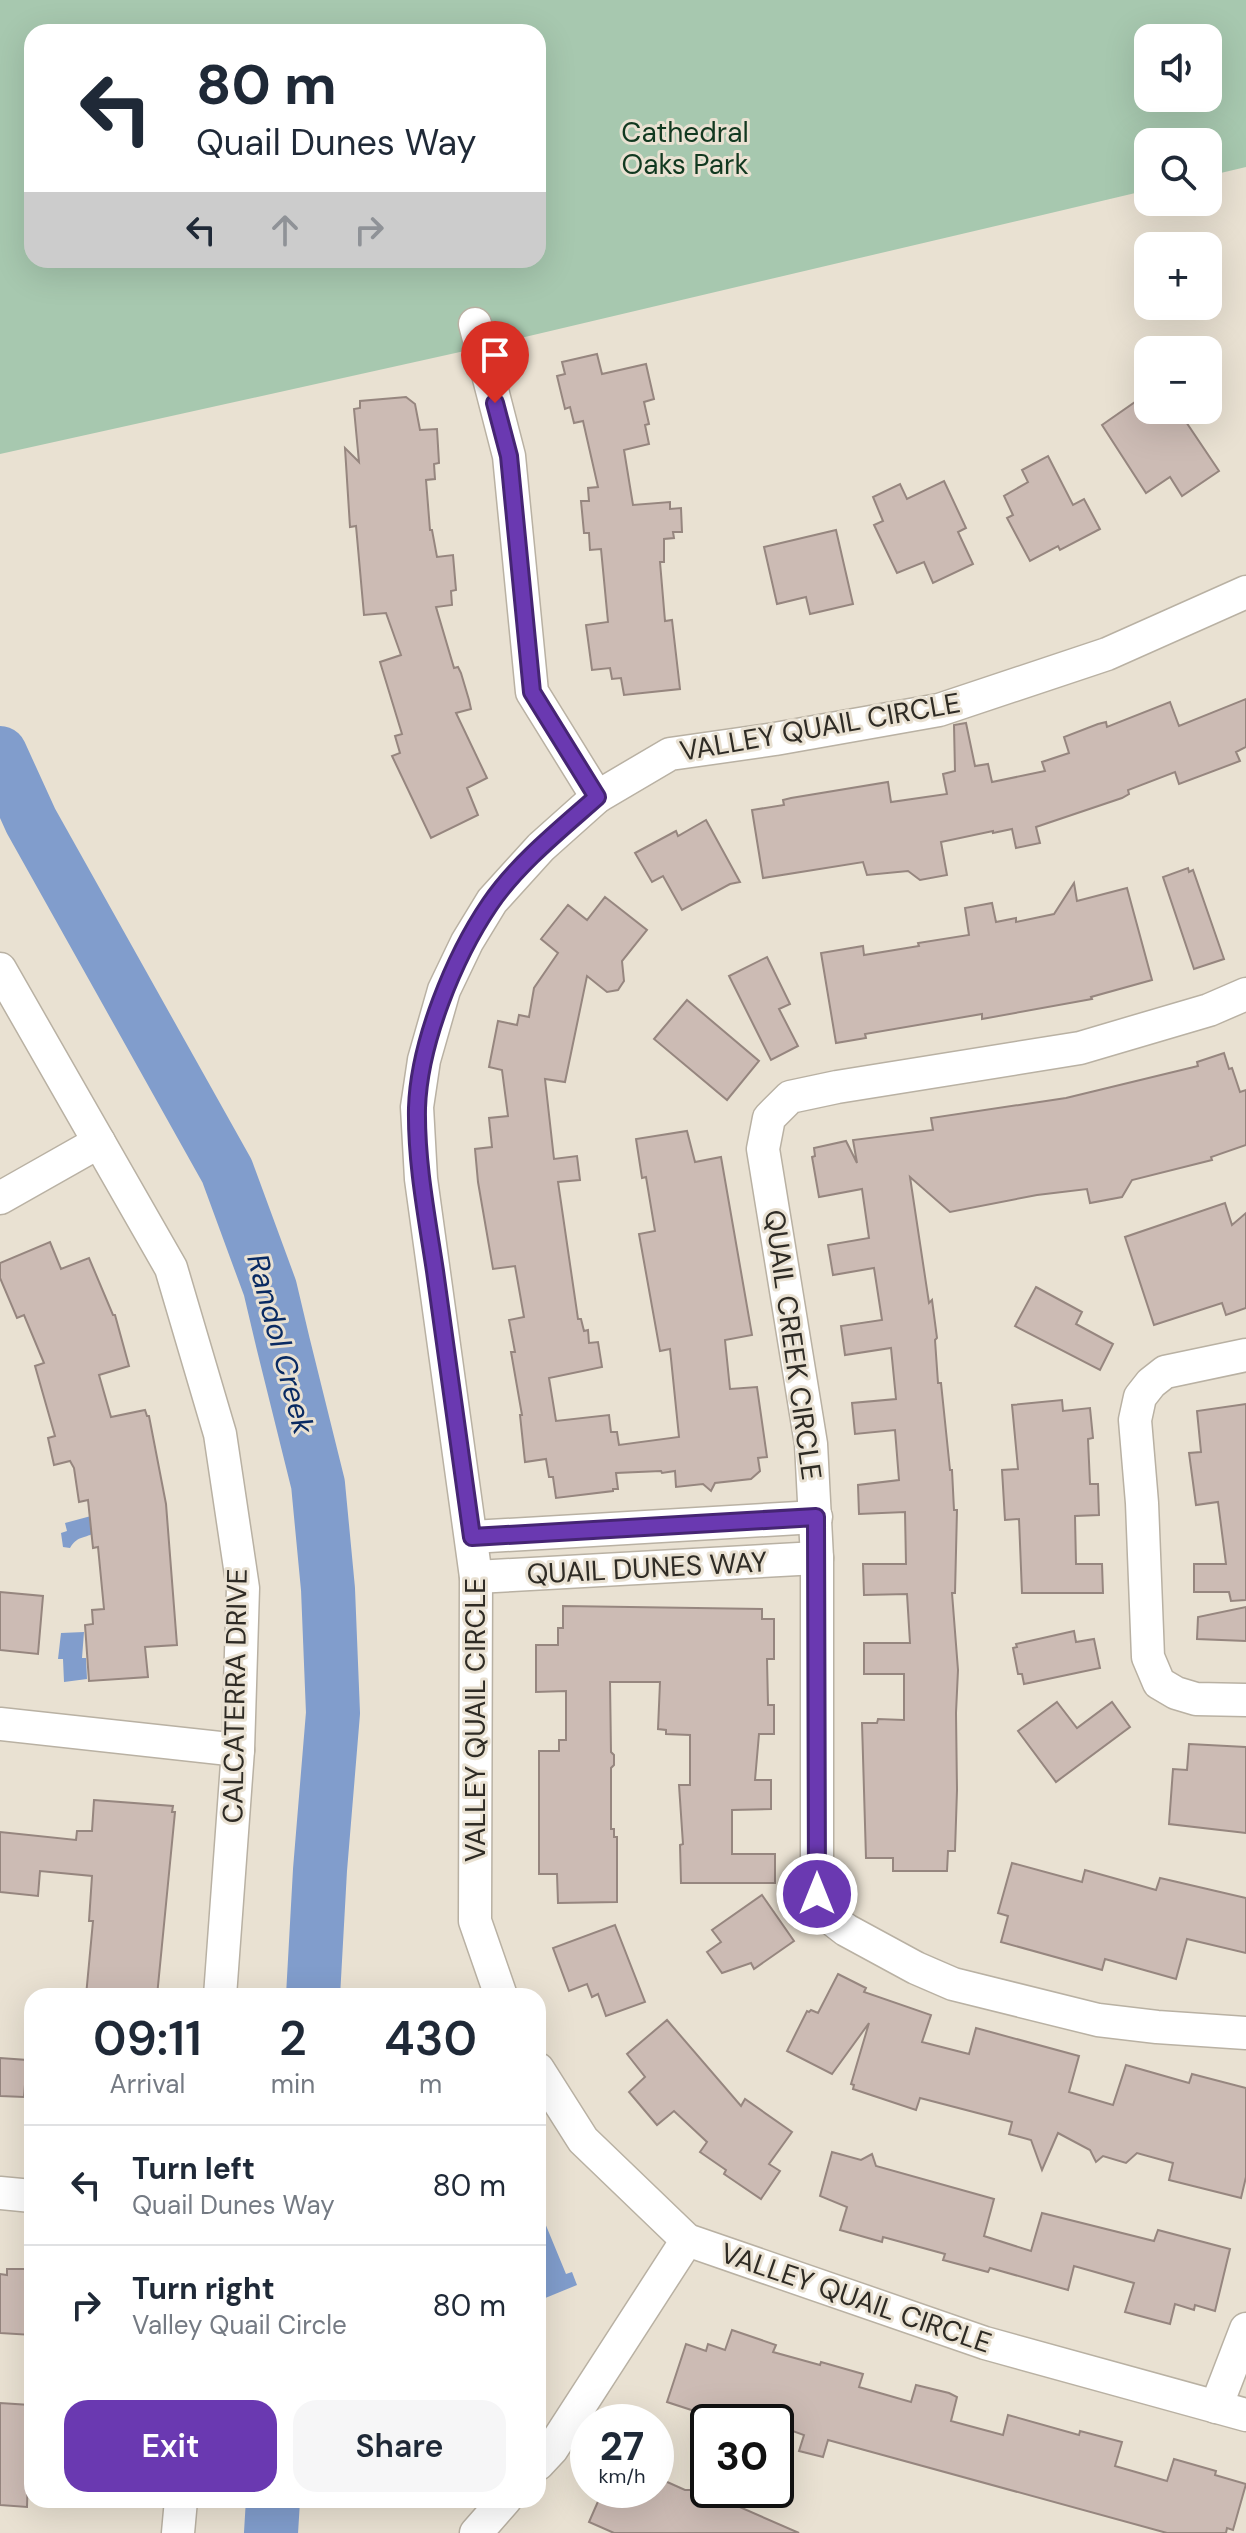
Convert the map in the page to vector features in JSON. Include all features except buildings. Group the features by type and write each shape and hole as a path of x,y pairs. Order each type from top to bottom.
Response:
{"street":[{"path":"475,324 509,456 532,692 597,797"},
{"name":"VALLEY QUAIL CIRCLE","path":"498,1988 475,1921 476,1577 421,1179 417,1107 424,1060 444,990 467,942 492,901 541,847 597,797 670,754 939,710 1107,654 1246,592"},
{"name":"CALCATERRA DRIVE","path":"0,969 171,1268 220,1434 243,1588 238,1750 221,1988"},
{"name":"QUAIL CREEK CIRCLE","path":"1246,994 1209,1010 1080,1048 790,1097 769,1118 763,1149 811,1444 817,1558 817,1894 828,1916 846,1930 953,1984 1098,2020 1246,2033"},
{"path":"0,1198 99,1142"},
{"path":"1246,1355 1165,1372 1140,1397 1135,1420 1142,1503 1148,1657 1159,1683 1176,1693 1196,1699 1246,1700"},
{"name":"QUAIL DUNES WAY","path":"472,1537 816,1517"},
{"name":"QUAIL DUNES WAY","path":"476,1577 817,1558"},
{"path":"0,1724 238,1750"},
{"name":"VALLEY QUAIL CIRCLE","path":"546,2082 583,2140 687,2240 985,2343 1231,2411"},
{"path":"0,2193 24,2195"},
{"path":"546,2455 687,2240"},
{"path":"1231,2411 1246,2329"},
{"path":"178,2533 180,2508"},
{"path":"486,2530 500,2508"}],"green space":[{"name":"Cathedral Oaks Park","path":"0,0 1246,0 1246,167 1222,173 1222,128 1134,128 1134,193 478,348 0,454"}],"water":[{"path":"91,1516 94,1533 78,1540 70,1548 63,1547 61,1533 67,1531 65,1523"},
{"path":"84,1632 82,1658 86,1658 87,1679 64,1682 63,1659 58,1659 61,1633"},
{"path":"546,2225 566,2274 572,2272 577,2285 546,2298"}],"waterway":[{"name":"Randol Creek","path":"0,753 31,821 227,1171 270,1288 318,1484 328,1589 333,1713 313,1988"},
{"name":"Randol Creek","path":"271,2533 273,2508"}],"route":[{"path":"495,403 509,456 532,692 597,797 541,847 492,901 467,942 444,990 424,1060 417,1107 421,1179 472,1537 816,1517 817,1894"}]}
